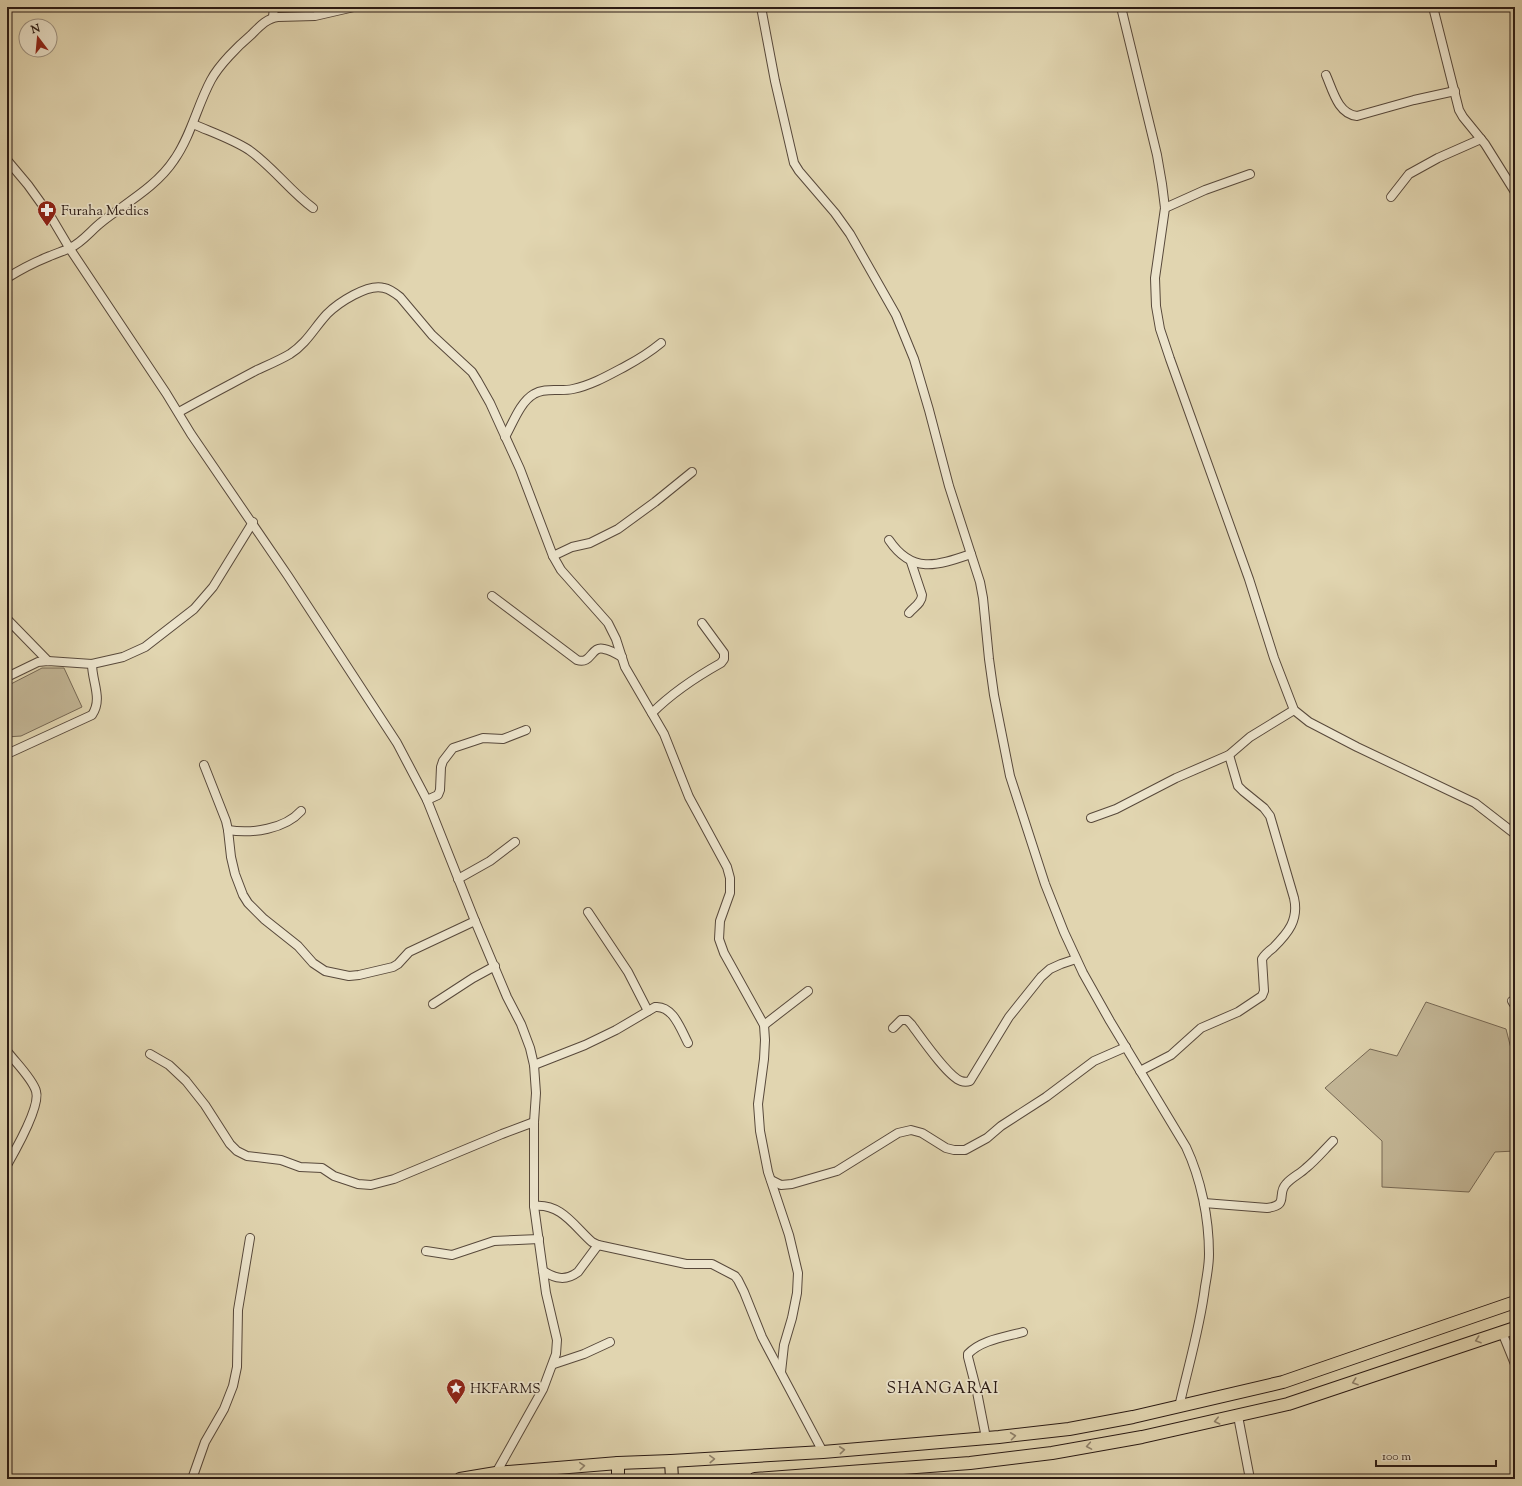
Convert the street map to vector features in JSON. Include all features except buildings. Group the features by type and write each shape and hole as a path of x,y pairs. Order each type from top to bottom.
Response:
{"highway":[{"path":"460,1479 496,1474 618,1463 823,1452 986,1438 1069,1429 1179,1407 1283,1382 1515,1302"},
{"path":"755,1479 836,1475 970,1463 1052,1453 1142,1437 1288,1404 1515,1328"},
{"path":"671,1461 672,1479"},
{"path":"618,1463 618,1479"}],"street":[{"path":"273,18 274,7"},
{"path":"7,278 28,265 81,242 102,222 142,192 165,170 175,159 211,79 246,39 266,21 273,18 315,16 354,7"},
{"path":"761,7 777,89 794,163 799,171 835,213 850,234 896,315 914,360 949,486 980,582 994,695 1010,776 1045,884 1076,960 1110,1021 1186,1147 1195,1166 1204,1203 1209,1255 1201,1315 1179,1407"},
{"path":"1121,7 1157,155 1165,208 1155,278 1156,306 1160,329 1252,586 1276,666 1294,710 1309,722 1357,747 1475,803 1515,834"},
{"path":"1433,7 1459,110 1481,139 1515,192"},
{"path":"1326,75 1344,112 1357,116 1455,90"},
{"path":"192,124 231,140 249,150 277,174 299,197 313,208"},
{"path":"1391,197 1409,174 1438,158 1481,139"},
{"path":"7,160 28,185 51,217 213,466 252,522 397,743 427,800 475,922 521,1024 530,1048 534,1065 536,1093 534,1122 534,1206 546,1294 557,1340 556,1354 554,1364 532,1410 496,1474"},
{"path":"1165,208 1205,190 1250,174"},
{"path":"179,412 208,395 291,353 311,336 327,314 339,304 362,291 379,287 384,287 400,297 432,335 472,372 484,392 520,469 553,556 561,570 608,623 616,639 625,666 664,734 689,797 727,867 730,878 730,893 720,921 719,939 724,953 764,1025 765,1040 758,1116 766,1161 797,1266 798,1279 792,1318 784,1345 781,1372"},
{"path":"505,437 528,398 536,392 572,390 603,379 648,354 661,343"},
{"path":"553,556 572,547 590,543 618,529 692,472"},
{"path":"7,678 32,665 48,661 92,664 124,656 145,647 188,615 213,587 252,522"},
{"path":"889,540 903,557 911,562 924,564 938,563 971,554"},
{"path":"909,613 922,598 911,562"},
{"path":"492,596 577,660 586,660 598,649 604,648 622,657"},
{"path":"7,619 48,661"},
{"path":"652,712 676,691 721,663 724,659 724,654 702,623"},
{"path":"7,754 92,715 97,708 98,698 92,675 92,664"},
{"path":"1091,818 1116,808 1176,778 1229,755 1250,737 1294,710"},
{"path":"427,800 438,794 440,790 441,767 443,761 453,748 483,738 503,739 526,730"},
{"path":"1140,1071 1171,1055 1201,1028 1238,1012 1262,996 1264,991 1262,959 1285,935 1295,916 1296,907 1294,898 1270,816 1264,808 1238,786 1229,755"},
{"path":"204,765 228,830 231,857 235,874 243,895 248,903 264,919 298,946 313,962 325,970 349,976 393,967 398,964 409,952 475,922"},
{"path":"228,830 246,831 278,826 294,818 302,811"},
{"path":"458,879 490,861 515,842"},
{"path":"588,912 628,972 648,1011"},
{"path":"893,1028 901,1020 906,1020 911,1024 936,1057 956,1078 961,1081 970,1080 1009,1017 1041,977 1050,969 1076,960"},
{"path":"432,1004 495,966"},
{"path":"764,1025 808,991"},
{"path":"534,1065 585,1045 616,1030 655,1007 661,1006 667,1009 673,1017 688,1043"},
{"path":"771,1180 781,1185 792,1184 837,1170 898,1133 911,1130 922,1133 946,1148 966,1150 987,1138 1001,1126 1046,1097 1094,1061 1126,1047"},
{"path":"7,1051 33,1085 37,1094 35,1107 24,1134 7,1165"},
{"path":"150,1054 169,1065 186,1081 204,1104 230,1144 237,1151 248,1156 281,1160 300,1167 322,1168 334,1176 358,1184 371,1185 394,1179 534,1122"},
{"path":"1204,1203 1267,1208 1277,1206 1280,1203 1283,1188 1286,1184 1305,1169 1333,1141"},
{"path":"534,1206 546,1205 556,1209 592,1242 598,1245 686,1264 712,1264 735,1276 744,1292 762,1338 823,1452"},
{"path":"192,1479 205,1442 224,1409 233,1386 237,1367 238,1310 250,1238"},
{"path":"426,1251 452,1255 494,1241 539,1239"},
{"path":"543,1271 559,1279 574,1275 578,1272 598,1245"},
{"path":"986,1438 968,1354 976,1348 989,1342 1023,1332"},
{"path":"1502,1332 1515,1364"},
{"path":"554,1364 584,1354 610,1342"},
{"path":"1238,1416 1250,1479"}],"shaded area":[{"path":"42,668 64,668 82,707 21,736 7,737 7,686"},
{"path":"1426,1002 1506,1029 1515,1064 1515,1151 1495,1152 1469,1192 1382,1187 1382,1141 1325,1088 1370,1049 1397,1056"}],"place":[{"name":"Furaha Medics","path":"47,227"},
{"name":"HKFARMS","path":"456,1405"}],"district":[{"name":"SHANGARAI","path":"943,1387"}]}
